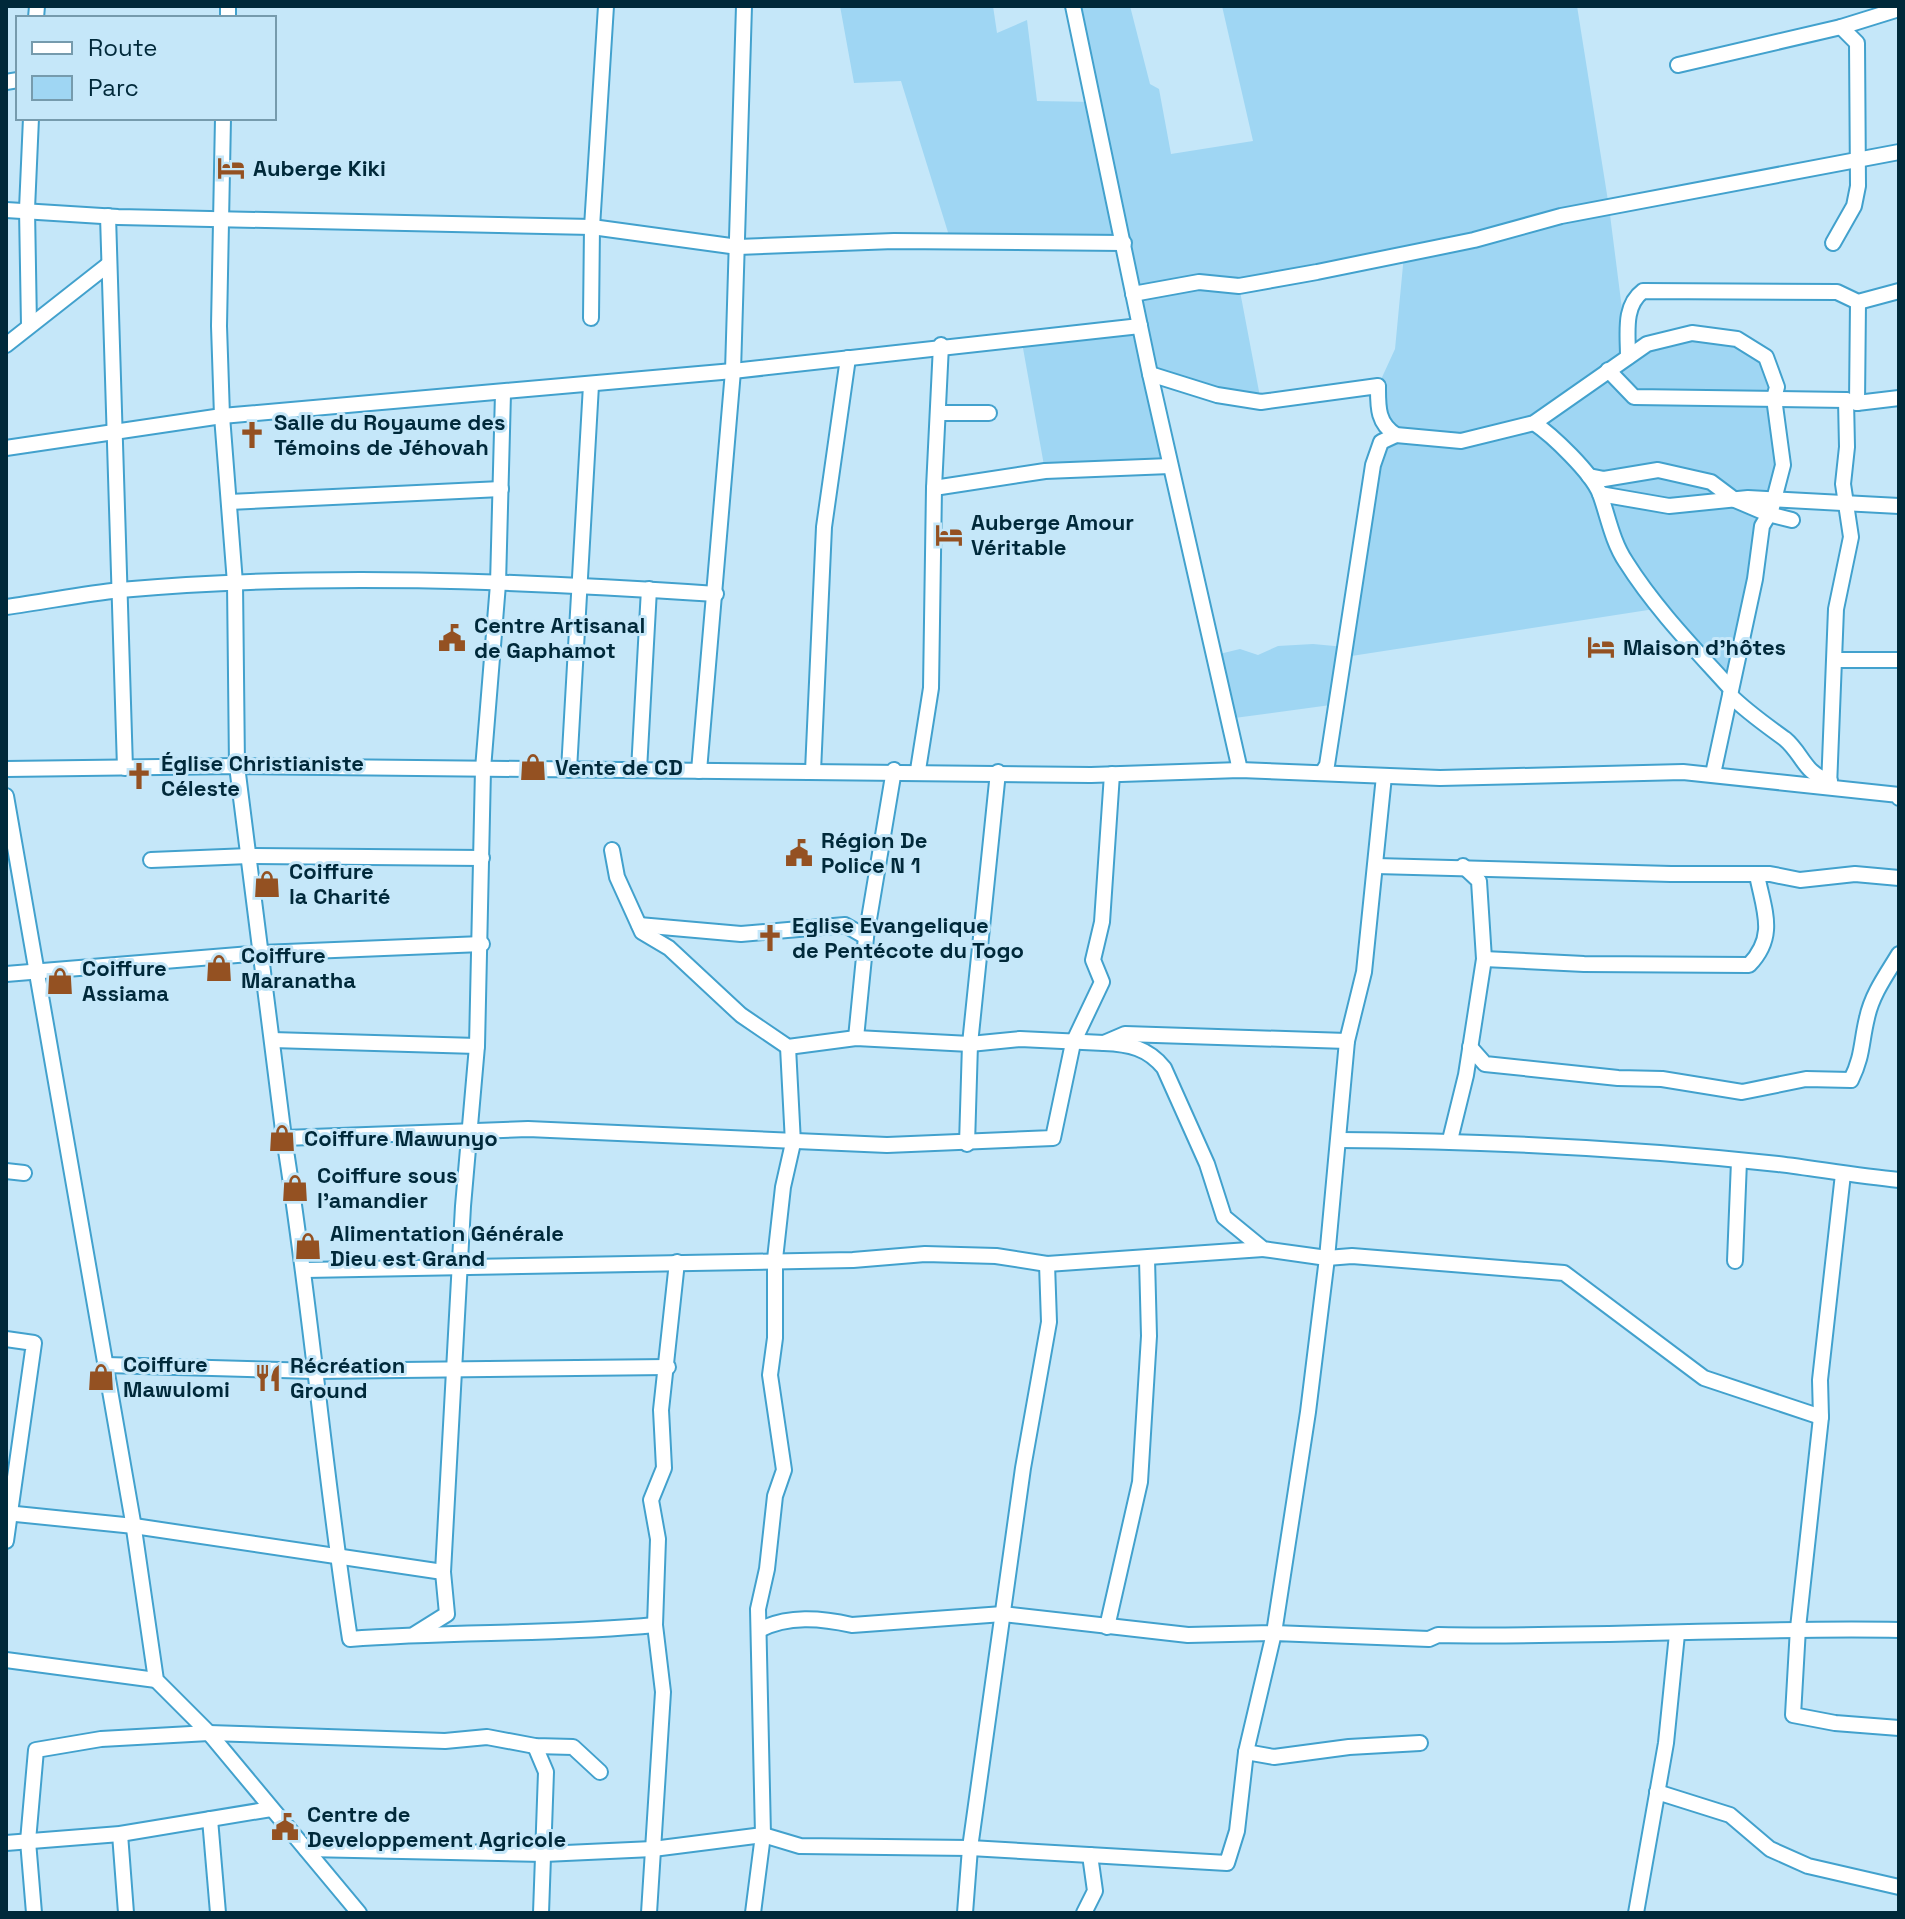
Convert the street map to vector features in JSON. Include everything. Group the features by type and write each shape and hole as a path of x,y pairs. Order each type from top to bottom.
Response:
{"street":[{"path":"591,318 592,227 606,6"},
{"path":"699,771 733,371 744,6"},
{"path":"1073,6 1170,466 1240,770"},
{"path":"1678,65 1841,27 1899,9"},
{"path":"1833,243 1854,206 1858,186 1856,160 1860,105 1857,43 1841,27"},
{"path":"29,326 27,209 31,120"},
{"path":"223,120 219,218 222,416 235,583 237,766 284,1138 305,1270 314,1371 350,1639 655,1625"},
{"path":"1133,294 1199,282 1239,286 1317,272 1474,240 1561,216 1899,152"},
{"path":"6,210 108,216 592,227 738,247 894,241 1124,243"},
{"path":"108,216 125,768"},
{"path":"6,345 109,264"},
{"path":"1628,357 1629,312 1632,299 1643,291 1837,292 1858,302 1899,291"},
{"path":"1830,784 1837,660 1836,609 1851,537 1843,484 1858,302"},
{"path":"6,448 222,416 591,385 1140,326"},
{"path":"1322,773 1327,765 1338,704 1347,618 1373,465 1381,442 1396,435 1461,441 1534,423 1628,357 1666,337 1692,333 1737,339 1766,357 1775,374 1774,398 1783,465 1762,526 1755,579 1713,774"},
{"path":"918,770 931,688 934,488 941,345"},
{"path":"813,771 824,527 848,358"},
{"path":"1608,370 1634,397 1852,401 1899,398"},
{"path":"1150,374 1217,395 1261,402 1378,386 1381,420 1396,435"},
{"path":"569,770 582,585 591,385"},
{"path":"415,1634 447,1614 443,1572 477,1046 482,944 483,769 498,584 503,393"},
{"path":"938,413 989,413"},
{"path":"1534,423 1556,439 1589,476 1600,494 1603,511 1624,559 1644,588 1730,692 1789,744 1814,777 1830,784"},
{"path":"934,488 1045,471 1170,466"},
{"path":"1589,476 1604,479 1658,470 1711,482 1735,500"},
{"path":"229,502 501,489"},
{"path":"1600,494 1669,506 1735,500 1771,507 1847,503 1899,506"},
{"path":"1771,507 1792,520"},
{"path":"6,607 119,590 235,583 582,585 716,594"},
{"path":"639,770 649,589"},
{"path":"1837,660 1899,660"},
{"path":"6,769 237,766 1112,774 1240,770 1440,778 1713,774 1830,784 1899,795 1899,798"},
{"path":"856,1038 866,937 894,770"},
{"path":"967,1144 970,1044 998,772"},
{"path":"284,1138 528,1129 793,1143 967,1144 1053,1138 1073,1043 1102,982 1093,960 1102,922 1112,774"},
{"path":"306,1849 544,1854 653,1849 763,1835 800,1846 970,1848 1227,1863 1237,1831 1246,1752 1274,1633 1327,1258 1347,1041 1364,972 1384,776"},
{"path":"6,796 134,1526 156,1680 209,1733 359,1913"},
{"path":"612,850 617,877 642,932 669,948 741,1015 788,1047 856,1038 970,1044 1020,1039 1104,1043 1136,1047 1154,1055 1164,1068 1207,1164 1224,1217 1263,1249"},
{"path":"151,860 249,856 482,858"},
{"path":"1376,866 1770,874 1800,880 1855,874 1899,878"},
{"path":"1450,1140 1470,1047 1484,959 1479,881 1463,866"},
{"path":"1484,959 1584,964 1749,965 1763,950 1767,930 1757,875"},
{"path":"639,925 741,934 845,925 866,937"},
{"path":"6,974 261,953 482,944"},
{"path":"1470,1047 1485,1064 1662,1079 1742,1092 1806,1079 1851,1080 1862,1057 1867,1018 1875,994 1899,954"},
{"path":"1104,1043 1125,1034 1347,1041"},
{"path":"272,1040 477,1046"},
{"path":"753,1913 763,1835 759,1630 770,1524 784,1470 770,1375 775,1338 775,1259 793,1143 788,1047"},
{"path":"1339,1140 1450,1140 1739,1161 1899,1180"},
{"path":"1735,1261 1739,1161"},
{"path":"6,1171 24,1173"},
{"path":"1843,1174 1820,1380 1821,1417 1798,1628 1793,1715 1835,1723 1899,1728"},
{"path":"305,1270 775,1259 853,1260 925,1254 996,1256 1047,1264 1263,1249 1327,1258 1352,1256 1564,1273 1704,1378 1821,1417"},
{"path":"1107,1627 1140,1482 1149,1336 1147,1259"},
{"path":"649,1913 663,1692 655,1625 658,1539 651,1500 664,1468 661,1410 677,1262"},
{"path":"965,1913 970,1848 1003,1614 1049,1322 1047,1264"},
{"path":"6,1339 34,1343 6,1541"},
{"path":"106,1365 314,1371 668,1367"},
{"path":"8,1513 134,1526 443,1572"},
{"path":"759,1630 775,1622 802,1620 864,1625 1003,1614 1188,1635 1274,1633 1411,1639 1438,1635 1677,1634 1722,1629 1899,1630"},
{"path":"1636,1913 1666,1743 1677,1634"},
{"path":"6,1660 156,1680"},
{"path":"34,1913 28,1841 36,1750 101,1739 209,1733 445,1741 487,1737 535,1746 573,1747 600,1772"},
{"path":"1246,1752 1274,1757 1349,1747 1420,1743"},
{"path":"535,1746 546,1772 541,1913"},
{"path":"1657,1792 1730,1815 1770,1849 1808,1866 1899,1887"},
{"path":"6,1843 120,1834 271,1809"},
{"path":"210,1819 218,1913"},
{"path":"120,1834 126,1913"},
{"path":"1084,1913 1095,1891 1090,1855"}],"green space":[{"path":"840,6 993,6 997,33 1027,20 1037,101 1094,102 1075,6 1130,6 1150,84 1159,89 1171,154 1253,141 1222,6 1577,6 1609,207 1628,356 1660,339 1737,339 1775,374 1783,465 1731,689 1661,608 1345,657 1338,704 1227,719 1211,656 1240,649 1258,655 1278,646 1313,644 1345,647 1381,442 1395,435 1381,420 1378,386 1395,349 1404,255 1239,286 1261,402 1151,374 1170,466 1045,471 1021,337 1139,325 1123,243 951,242 901,81 854,83"}],"place":[{"name":"Auberge Kiki","path":"231,168"},
{"name":"Salle du Royaume des Témoins de Jéhovah","path":"252,435"},
{"name":"Auberge Amour Véritable","path":"949,535"},
{"name":"Centre Artisanal de Gaphamot","path":"452,638"},
{"name":"Maison d'hôtes","path":"1601,647"},
{"name":"Vente de CD","path":"533,767"},
{"name":"Église Christianiste Céleste","path":"139,776"},
{"name":"Région De Police N 1","path":"799,853"},
{"name":"Coiffure la Charité","path":"267,884"},
{"name":"Eglise Evangelique de Pentécote du Togo","path":"770,938"},
{"name":"Coiffure Maranatha","path":"219,968"},
{"name":"Coiffure Assiama","path":"60,981"},
{"name":"Coiffure Mawunyo","path":"282,1138"},
{"name":"Coiffure sous l'amandier","path":"295,1188"},
{"name":"Alimentation Générale Dieu est Grand","path":"308,1246"},
{"name":"Coiffure Mawulomi","path":"101,1377"},
{"name":"Récréation Ground","path":"268,1378"},
{"name":"Centre de Developpement Agricole","path":"285,1827"}]}
